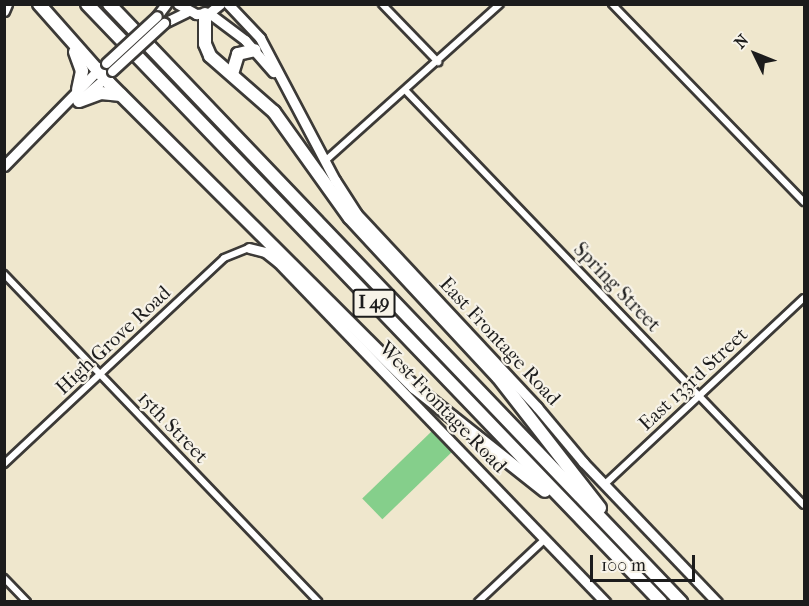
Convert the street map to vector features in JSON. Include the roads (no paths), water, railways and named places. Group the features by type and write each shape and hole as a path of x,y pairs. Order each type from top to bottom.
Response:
{"highway":[{"path":"39,4 73,45 105,71 121,95 414,387 584,522"},
{"name":"I 49","path":"87,4 661,602"},
{"name":"I 49","path":"109,4 681,602"},
{"path":"207,14 207,50 274,112 361,232 511,392 598,505 610,528"},
{"path":"73,45 82,71 75,99 101,93 121,95"},
{"path":"232,74 238,54 255,50"}],"street":[{"path":"4,11 7,4"},
{"path":"161,20 166,4"},
{"path":"178,4 187,12"},
{"path":"4,166 161,20 187,12 207,14 220,4"},
{"name":"East Frontage Road","path":"228,4 260,38 344,194 377,237 717,602"},
{"path":"382,4 438,62"},
{"path":"326,161 500,4"},
{"path":"612,4 804,202"},
{"name":"East Frontage Road","path":"207,14 255,50 283,84"},
{"name":"Spring Street","path":"406,91 804,505"},
{"name":"High Grove Road","path":"4,464 224,258 249,248"},
{"name":"West Frontage Road","path":"249,248 265,252 278,261 605,602"},
{"name":"15th Street","path":"4,274 318,602"},
{"name":"East 133rd Street","path":"605,484 804,297"},
{"path":"478,602 545,539"},
{"path":"4,578 27,602"}]}
